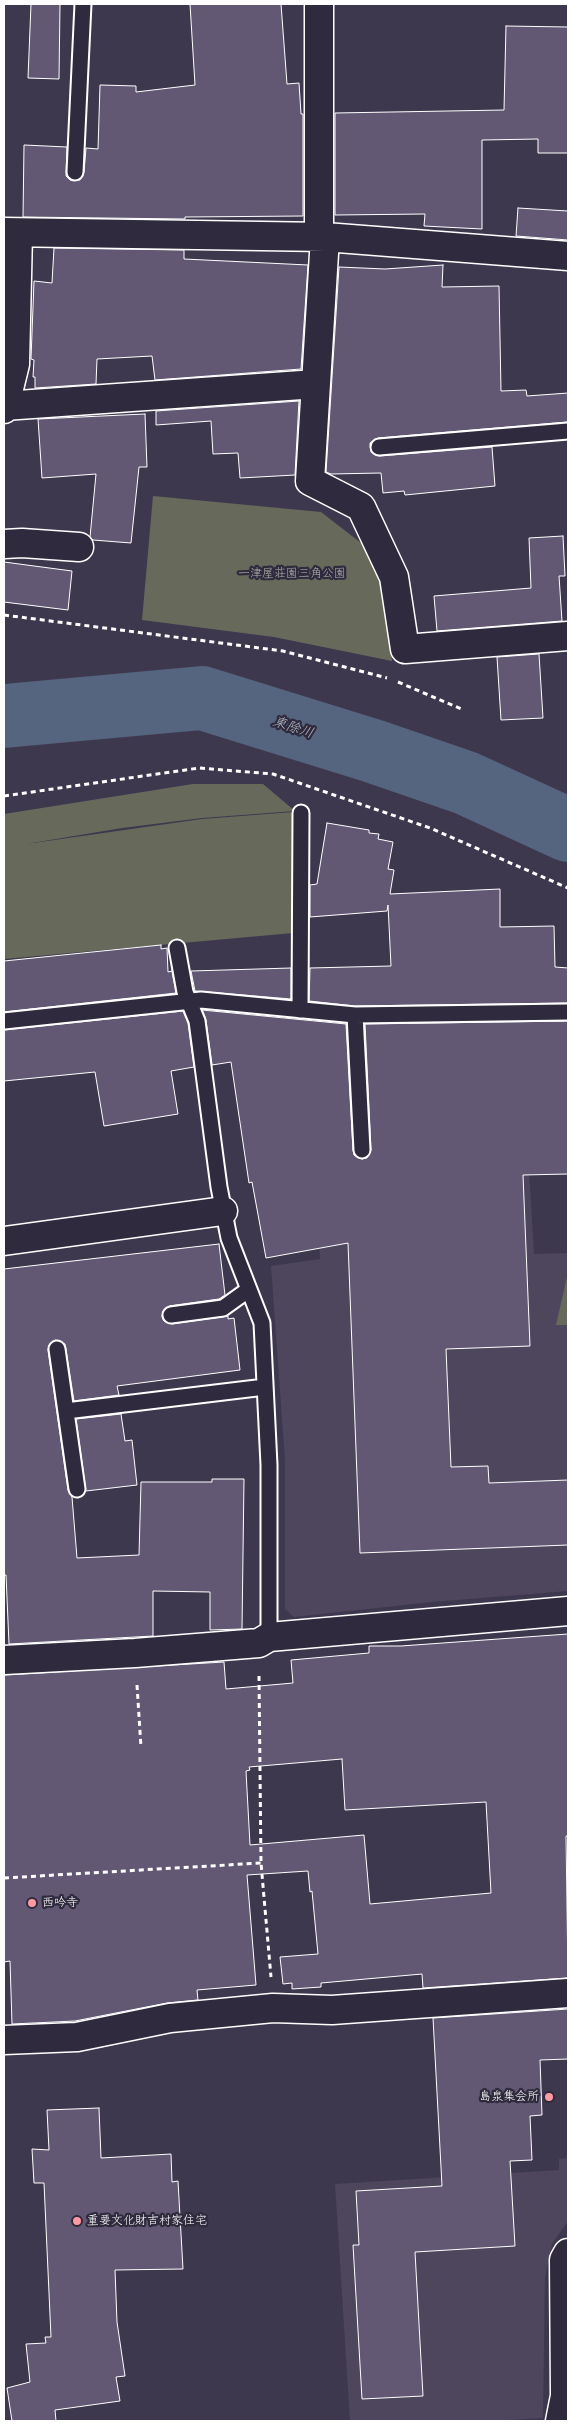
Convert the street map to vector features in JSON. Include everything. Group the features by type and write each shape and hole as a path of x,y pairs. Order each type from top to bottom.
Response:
{"street":[{"path":"319,4 322,237 310,481 361,507 394,577 404,649 568,636"},
{"path":"316,384 4,407 15,364 11,232 322,237 568,256"},
{"path":"4,544 22,542 79,547"},
{"path":"4,1240 223,1211"},
{"path":"4,1660 135,1653 568,1611"},
{"path":"4,2040 77,2036 170,2018 273,2008 332,2010 568,1993"},
{"path":"560,2421 564,2396 564,2260 568,2253"}],"lane":[{"path":"75,172 83,4"},
{"path":"379,447 568,431"},
{"path":"300,1010 301,813"},
{"path":"177,948 189,1001 197,1021 223,1211 229,1238 262,1323 269,1465 264,1640"},
{"path":"4,1020 201,1000 355,1016 568,1012"},
{"path":"355,1016 362,1150"},
{"path":"170,1315 223,1308 248,1290"},
{"path":"57,1350 77,1489"},
{"path":"66,1411 265,1387"}],"path":[{"path":"4,615 283,651 386,678 464,710"},
{"path":"264,1640 260,1863 273,2008"},
{"path":"135,1653 141,1747"},
{"path":"4,1878 260,1863"}],"shaded area":[{"path":"428,1145 528,1151 534,1254 568,1253 568,1591 432,1602 294,1617 285,1609 285,1461 271,1266 320,1259 319,1238 338,1154"},
{"path":"568,2158 568,2221 552,2244 545,2277 543,2418 493,2421 350,2421 335,2184 559,2170 559,2159"}],"green space":[{"name":"一津屋荘園三角公園","path":"153,496 321,512 361,543 383,586 392,661 274,637 142,620"},
{"path":"193,784 263,784 295,811 202,818 122,828 26,844 202,819 294,812 293,933 4,959 4,814"},
{"path":"567,1277 568,1325 556,1325"}],"building":[{"path":"31,4 60,4 59,79 28,78"},
{"path":"190,4 281,4 287,84 299,83 301,114 303,114 303,216 185,217 185,219 23,217 24,145 67,147 66,176 70,180 80,180 84,172 86,148 98,149 100,85 136,86 136,92 195,85"},
{"path":"506,26 568,27 568,153 538,153 538,139 482,140 482,229 424,226 425,214 335,215 335,113 504,110"},
{"path":"518,208 568,211 568,240 516,236"},
{"path":"54,248 184,250 184,259 308,265 301,369 155,380 152,356 97,359 96,384 35,388 35,377 33,377 34,360 31,359 34,281 52,283"},
{"path":"443,265 442,287 499,286 501,391 526,390 527,396 568,393 568,422 378,438 370,443 371,452 379,456 492,447 495,486 405,495 404,491 383,493 381,473 331,474 326,472 339,267 385,269"},
{"path":"299,401 295,475 240,478 238,453 213,454 211,421 156,425 156,411"},
{"path":"145,414 147,467 139,467 131,543 93,540 90,537 96,474 42,478 38,419"},
{"path":"563,536 565,576 559,576 562,621 437,631 434,596 531,588 529,538"},
{"path":"4,562 72,571 68,610 4,602"},
{"path":"539,654 543,718 501,720 497,657"},
{"path":"327,823 369,830 369,833 379,834 378,839 393,842 388,869 394,870 390,894 500,889 500,927 554,926 555,967 568,968 568,1003 355,1006 309,1001 310,968 391,966 388,905 387,911 310,917 310,885 317,884"},
{"path":"161,945 161,949 167,948 168,972 172,971 176,993 4,1012 4,961"},
{"path":"291,968 291,999 195,991 191,971"},
{"path":"202,1010 346,1024 353,1150 354,1155 362,1159 367,1158 371,1150 365,1024 568,1021 568,1174 523,1175 530,1346 446,1349 451,1467 488,1466 489,1483 568,1480 568,1545 360,1553 348,1243 266,1258 252,1182 249,1183 231,1062 212,1065 206,1020"},
{"path":"183,1011 188,1023 194,1067 171,1071 178,1114 104,1126 95,1072 4,1081 4,1030"},
{"path":"219,1244 225,1295 219,1299 169,1306 163,1311 162,1317 164,1321 172,1324 228,1316 228,1319 234,1318 240,1370 117,1386 119,1395 74,1401 65,1344 55,1340 49,1345 48,1350 68,1490 72,1497 77,1558 139,1555 141,1482 212,1482 212,1479 244,1479 242,1629 210,1630 210,1592 153,1591 153,1636 9,1644 6,1575 4,1575 4,1269"},
{"path":"121,1414 125,1441 132,1440 137,1485 86,1491 76,1419"},
{"path":"568,1634 568,1836 566,1836 568,1978 423,1988 422,1974 321,1983 321,1987 292,1989 292,1983 283,1984 280,1957 318,1954 312,1891 310,1892 308,1871 247,1875 256,1985 197,1990 198,2000 167,2003 75,2021 12,2024 10,1961 4,1962 4,1675 224,1662 226,1689 293,1683 291,1660 369,1653 369,1646 401,1646","holes":["342,1759 345,1810 486,1802 491,1893 370,1904 364,1835 250,1845 246,1771 250,1770 249,1767"]},
{"path":"568,2009 568,2059 540,2060 542,2115 530,2116 532,2160 510,2161 515,2246 415,2252 423,2396 362,2399 353,2245 359,2245 356,2191 442,2186 433,2018"},
{"path":"99,2108 101,2158 171,2154 172,2182 178,2181 183,2269 115,2270 117,2322 125,2376 116,2377 120,2401 55,2410 56,2421 12,2421 7,2388 30,2382 26,2344 46,2343 45,2337 51,2337 44,2183 34,2183 32,2149 49,2150 47,2110"}],"waterway":[{"name":"東除川","path":"4,716 202,698 373,751 466,783 568,830"}],"place":[{"name":"西吟寺","path":"32,1903"},
{"name":"島泉集会所","path":"549,2097"},
{"name":"重要文化財吉村家住宅","path":"77,2221"}]}
